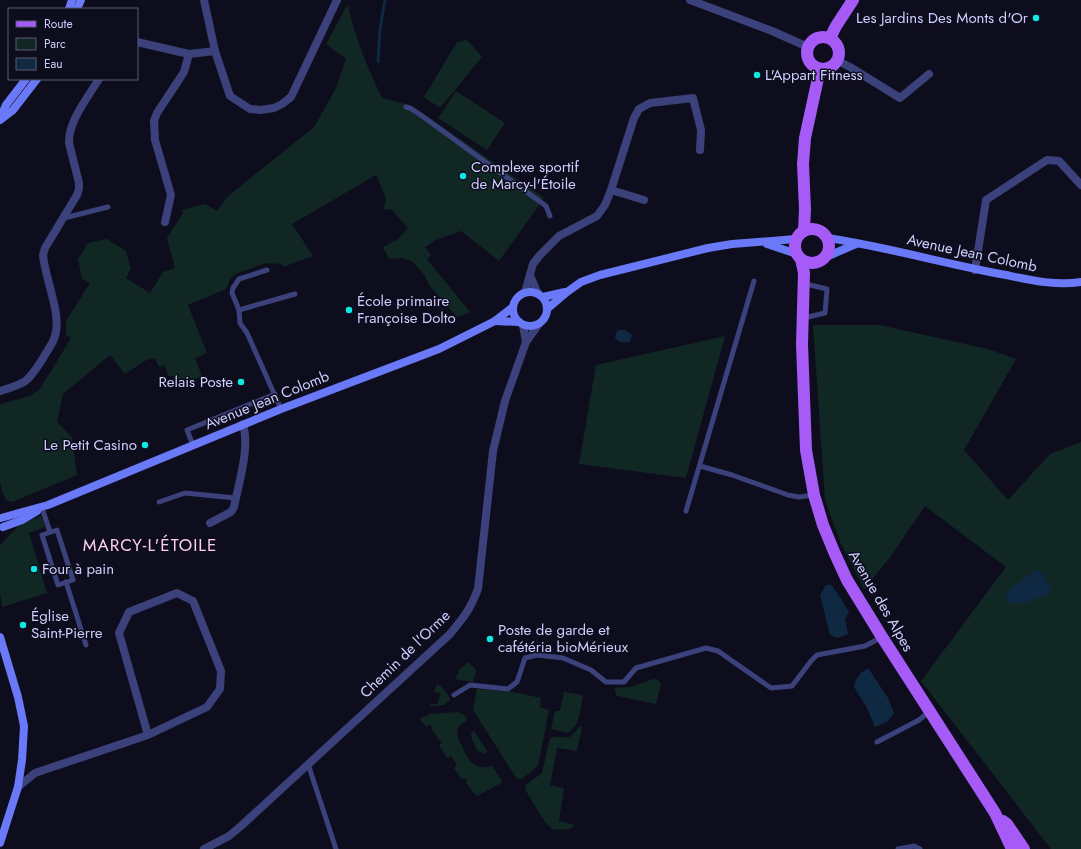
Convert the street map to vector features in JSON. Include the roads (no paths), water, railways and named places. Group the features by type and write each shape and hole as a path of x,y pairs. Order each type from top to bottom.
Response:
{"main road":[{"path":"830,38 853,0"},
{"path":"819,37 830,38 836,43 838,48 838,61 832,67 820,69 810,63 808,58 808,47 814,39 819,37"},
{"path":"805,233 820,231 828,238 829,248 821,260 806,262 799,256 795,249 805,233 803,164 805,138 820,69"},
{"name":"Avenue des Alpes","path":"799,256 804,273 802,344 806,450 814,495 823,525 847,580 995,813 1012,849"},
{"name":"Avenue des Alpes","path":"804,314 810,285 821,260"},
{"name":"Avenue des Alpes","path":"995,813 1007,824 1024,849"}],"street":[{"path":"204,0 215,51 230,96 250,109 261,110 274,108 291,97 337,0"},
{"path":"690,0 772,31 808,47"},
{"path":"138,42 189,54 215,51"},
{"path":"165,222 171,196 155,140 154,121 157,112 184,72 189,54"},
{"path":"838,61 850,66 900,98 929,74"},
{"path":"0,120 6,105 25,80"},
{"path":"0,120 13,110 36,80"},
{"path":"0,391 29,380 55,338 57,319 43,255 45,248 64,218 79,189 79,183 69,143 69,136 74,122 98,80"},
{"path":"525,292 533,264 559,236 597,216 605,205 634,118 639,109 650,104 693,98 701,130 700,150"},
{"path":"975,270 986,200 1047,160 1059,162 1081,185"},
{"path":"611,190 644,200"},
{"path":"566,292 540,295 525,292 516,298 513,307 515,318 528,326 539,324 546,315 548,309 566,292 581,282 613,272 708,248 732,244 760,242 805,233"},
{"name":"Avenue Jean Colomb","path":"828,238 975,270 1043,282 1081,282"},
{"path":"760,242 799,256"},
{"path":"821,260 857,244"},
{"path":"530,275 540,295 547,304 548,309"},
{"name":"Avenue Jean Colomb","path":"1,517 45,506 243,424 439,349 495,321 513,307"},
{"name":"Avenue Jean Colomb","path":"495,321 521,323"},
{"name":"Chemin de l'Orme","path":"521,323 526,342"},
{"name":"Chemin de l'Orme","path":"204,849 229,836 241,826 450,634 466,615 478,589 493,451 505,401 526,342 539,324"},
{"path":"210,523 231,512 234,507 244,452 246,433 243,424"},
{"name":"Avenue Jean Colomb","path":"2,530 45,506"},
{"path":"1,517 2,530"},
{"path":"18,787 35,774 148,735 207,707 220,689 222,671 193,602 177,593 129,612 119,633 148,735"},
{"path":"0,637 18,697 24,726 22,760 18,787 0,843"},
{"path":"217,849 221,840"}],"lane":[{"path":"406,107 422,116 546,206 550,216"},
{"path":"64,218 108,207"},
{"path":"267,270 239,279 233,288 232,293 240,310 240,324 247,332 281,409"},
{"path":"686,511 754,281"},
{"path":"804,314 825,313 826,289 810,285"},
{"path":"240,310 295,294"},
{"path":"193,445 187,430 275,394"},
{"path":"700,466 732,475 788,495 800,497 814,495"},
{"path":"159,502 185,493 235,498"},
{"path":"45,506 50,532"},
{"path":"57,530 73,580 66,582 58,585 42,535 57,530"},
{"path":"66,582 86,646"},
{"path":"454,695 470,685 508,689 517,682 525,658 537,655 563,658 591,670 606,682 624,682 636,668 706,648 718,651 771,688 792,686 817,655 866,646 882,637"},
{"path":"877,742 919,720 930,711"},
{"path":"308,764 336,849"},
{"path":"898,849 914,846 920,849"}],"water":[{"path":"617,331 629,332 632,335 630,342 618,341 615,338"},
{"path":"1036,570 1040,570 1048,584 1051,591 1049,594 1017,604 1007,601 1006,596 1009,590"},
{"path":"826,585 831,585 849,612 845,619 848,634 838,638 830,635 820,595"},
{"path":"868,668 888,698 894,713 887,722 875,727 867,708 854,687 858,676"}],"waterway":[{"path":"378,62 380,29 385,0"}],"place":[{"name":"Les Jardins Des Monts d'Or","path":"1036,18"},
{"name":"L'Appart Fitness","path":"757,75"},
{"name":"Complexe sportif de Marcy-l'Étoile","path":"463,176"},
{"name":"École primaire Françoise Dolto","path":"349,310"},
{"name":"Relais Poste","path":"241,382"},
{"name":"Le Petit Casino","path":"145,445"},
{"name":"Four à pain","path":"34,569"},
{"name":"Église Saint-Pierre","path":"23,625"},
{"name":"Poste de garde et cafétéria bioMérieux","path":"490,639"}],"district":[{"name":"MARCY-L'ÉTOILE","path":"150,545"}]}
